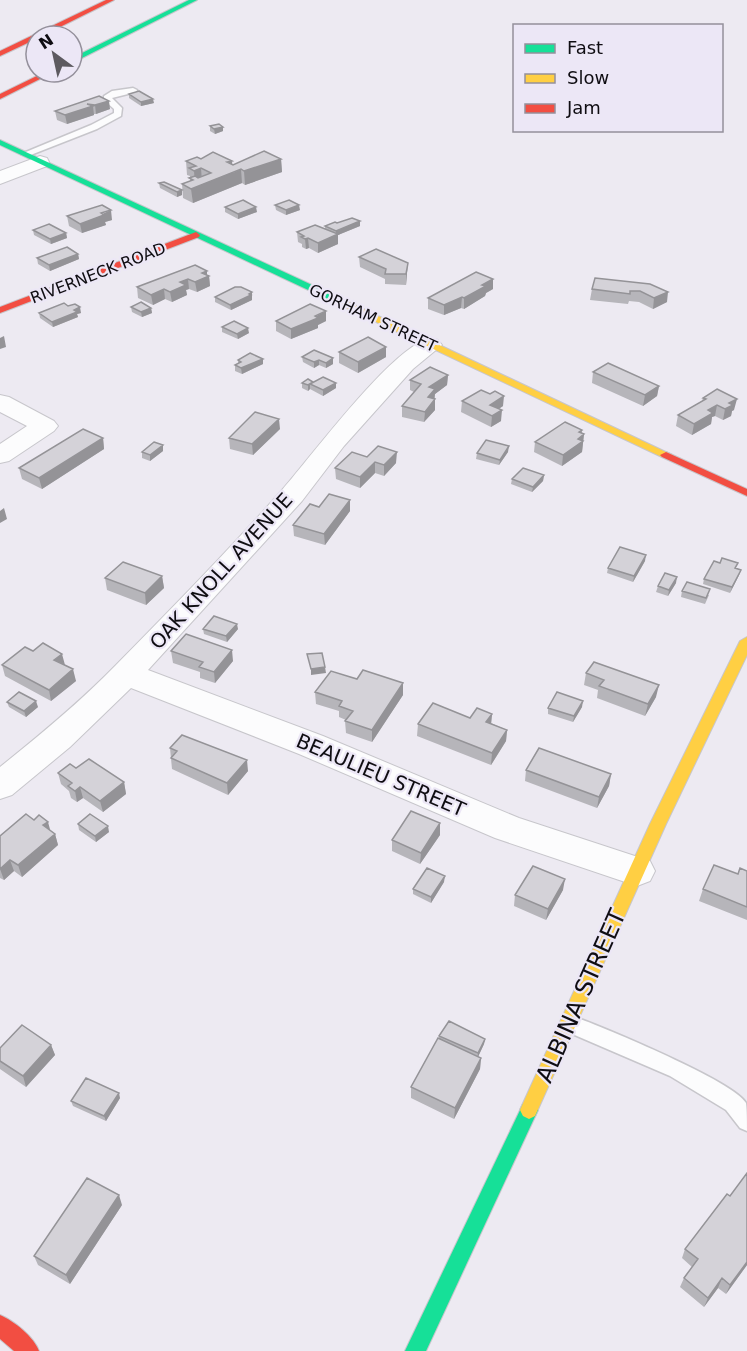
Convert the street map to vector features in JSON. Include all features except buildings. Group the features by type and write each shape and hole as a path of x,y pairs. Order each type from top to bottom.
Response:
{"main road":[{"path":"61,24 111,0"},
{"path":"84,55 194,0"},
{"path":"0,54 24,42"},
{"path":"0,97 26,84"},
{"name":"GORHAM STREET","path":"0,142 747,493"},
{"name":"RIVERNECK ROAD","path":"0,310 196,235"},
{"name":"ALBINA STREET","path":"415,1351 510,1154 637,871 747,642"},
{"path":"0,1325 29,1351"}],"street":[{"path":"0,178 33,158"},
{"name":"OAK KNOLL AVENUE","path":"0,786 58,738 126,674 292,495 335,441 381,390 412,358 430,345"},
{"path":"0,402 45,426 0,455"},
{"name":"BEAULIEU STREET","path":"126,674 292,737 507,828 637,871"}],"lane":[{"path":"33,158 118,114 118,108 107,98 115,93 133,90"},
{"path":"569,1024 677,1070 733,1103 747,1120"}],"traffic: fast":[{"path":"84,55 194,0"},
{"path":"0,142 339,301"},
{"path":"415,1351 529,1110"}],"traffic: slow":[{"path":"339,301 666,455"},
{"path":"529,1110 658,824 747,641"}],"traffic: jam":[{"path":"62,24 111,0"},
{"path":"0,54 24,42"},
{"path":"0,97 26,84"},
{"path":"0,310 196,235"},
{"path":"666,455 747,493"},
{"path":"0,1325 29,1351"}]}
